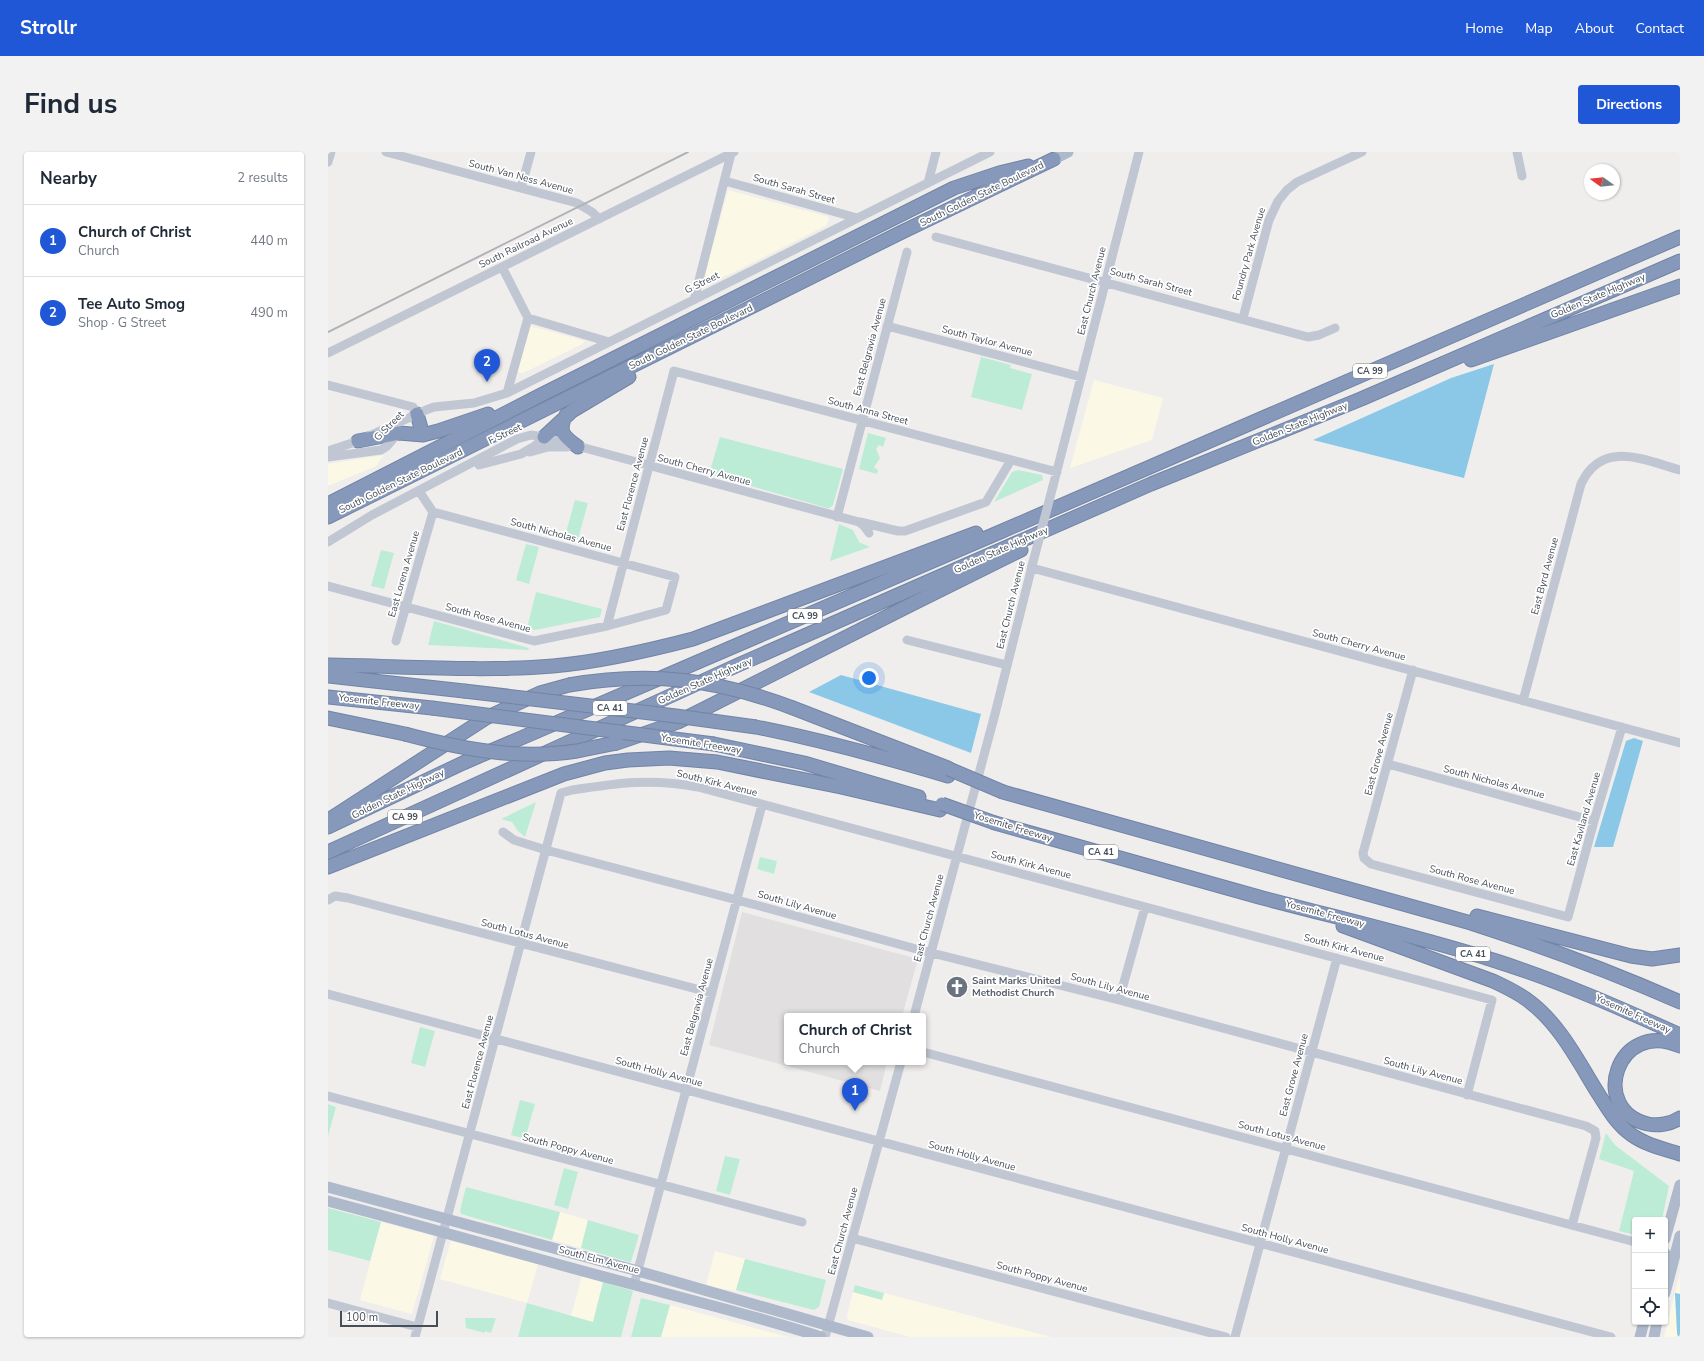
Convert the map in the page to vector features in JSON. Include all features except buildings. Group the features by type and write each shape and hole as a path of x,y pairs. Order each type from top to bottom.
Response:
{"highway":[{"name":"South Golden State Boulevard","path":"328,517 753,306 1054,159"},
{"name":"South Golden State Boulevard","path":"328,504 541,395 954,188 998,173 1054,159"},
{"path":"1594,274 1680,227"},
{"name":"Golden State Highway","path":"328,827 463,762 1146,469 1680,237"},
{"name":"Golden State Highway","path":"328,852 738,665 1151,484 1361,399 1680,261"},
{"path":"1361,399 1680,286"},
{"path":"544,437 566,415 586,401 753,306"},
{"path":"358,440 399,433 423,435 474,419 541,395"},
{"path":"416,414 423,435"},
{"path":"566,415 562,423 562,431 566,437 578,447"},
{"path":"328,665 515,668 561,665 600,660 646,651 693,639 996,526 1098,483 1146,469"},
{"path":"328,718 405,734 457,747 510,754 577,751 617,743 678,722 1151,484"},
{"name":"Yosemite Freeway","path":"328,676 676,716 756,727 805,737 948,772 1003,792 1312,877 1471,923 1533,943 1641,985 1680,1002"},
{"path":"328,820 486,718 540,693 569,686 632,678 695,681 749,692 793,708 948,772"},
{"name":"Yosemite Freeway","path":"328,697 432,708 714,744 804,763 995,823 1443,945 1552,980 1612,1004 1680,1035"},
{"path":"328,866 558,776 583,768 628,760 669,758 717,762 941,807"},
{"path":"1312,877 1390,894 1631,956 1652,958 1680,955"},
{"path":"1259,896 1450,965 1514,990 1543,1013 1556,1028 1606,1105 1625,1129 1641,1141 1680,1154"},
{"path":"1680,1046 1665,1041 1654,1041 1646,1042 1632,1049 1620,1062 1616,1070 1615,1086 1618,1100 1623,1107 1633,1117 1641,1122 1650,1124 1667,1124 1680,1118"}],"main road":[{"name":"South Golden State Boulevard","path":"1054,159 1068,152"},
{"path":"1668,1228 1680,1185"},
{"name":"South Elm Avenue","path":"328,1187 638,1271 827,1332 868,1337"},
{"name":"South Elm Avenue","path":"328,1201 444,1231 634,1285 765,1319 821,1337"},
{"path":"1666,1289 1680,1236"},
{"path":"1640,1337 1643,1325"},
{"path":"1654,1337 1657,1325"}],"street":[{"path":"328,162 330,152"},
{"name":"South Van Ness Avenue","path":"386,152 577,203 592,212 599,219"},
{"path":"521,188 531,152"},
{"path":"928,183 936,152"},
{"name":"G Street","path":"328,451 399,423 434,407 474,403 507,393 990,152"},
{"name":"East Church Avenue","path":"915,1013 932,953 1007,665 1139,152"},
{"name":"Foundry Park Avenue","path":"1243,318 1269,220 1278,201 1287,190 1297,182 1362,152"},
{"path":"1517,152 1522,176"},
{"path":"694,300 733,153"},
{"name":"South Railroad Avenue","path":"328,353 733,153"},
{"name":"South Sarah Street","path":"725,181 857,218"},
{"name":"South Sarah Street","path":"936,237 1243,318 1254,323 1308,336 1319,335 1335,328"},
{"name":"East Belgravia Avenue","path":"837,517 907,252"},
{"path":"502,267 528,318 507,393"},
{"path":"528,318 609,342"},
{"name":"South Taylor Avenue","path":"887,326 1081,377"},
{"name":"South Anna Street","path":"674,371 1057,472"},
{"name":"East Florence Avenue","path":"607,626 674,371"},
{"path":"328,385 413,407 416,414"},
{"name":"G Street","path":"328,458 381,450 387,446 416,414"},
{"name":"F Street","path":"328,542 372,516 523,437 534,435 544,437"},
{"name":"South Cherry Avenue","path":"544,437 837,517 898,532 905,531 986,502 1012,460"},
{"name":"F Street","path":"440,480 488,461 521,454 535,446 544,437"},
{"path":"521,454 548,447 578,447"},
{"name":"East Byrd Avenue","path":"1523,701 1581,484 1589,471 1598,462 1609,457 1622,456 1680,470"},
{"path":"419,491 433,512"},
{"name":"South Nicholas Avenue","path":"433,512 675,577 666,610"},
{"name":"East Lorena Avenue","path":"396,641 433,512"},
{"path":"859,522 869,533"},
{"name":"South Cherry Avenue","path":"1032,567 1523,701 1680,742"},
{"name":"South Rose Avenue","path":"328,586 534,641 607,626 666,610"},
{"path":"907,640 1007,665"},
{"name":"East Grove Avenue","path":"1371,864 1364,858 1364,853 1413,670"},
{"name":"East Kaviland Avenue","path":"1568,917 1594,821 1622,727"},
{"name":"South Nicholas Avenue","path":"1388,764 1594,821"},
{"name":"South Kirk Avenue","path":"561,793 618,783 661,781 698,787 1492,1000 1467,1095"},
{"name":"East Florence Avenue","path":"415,1337 561,793"},
{"name":"East Belgravia Avenue","path":"634,1285 762,805"},
{"name":"South Lily Avenue","path":"503,832 514,840 546,850 932,953 1119,1000 1586,1126 1596,1131 1594,1146 1572,1225"},
{"name":"South Rose Avenue","path":"1371,864 1568,917"},
{"name":"South Lotus Avenue","path":"330,898 337,896 348,898 712,993"},
{"path":"1119,1000 1145,907"},
{"name":"East Grove Avenue","path":"1235,1337 1337,958"},
{"name":"South Holly Avenue","path":"328,994 878,1143 1611,1337"},
{"name":"South Lotus Avenue","path":"926,1053 1632,1241"},
{"name":"East Church Avenue","path":"827,1332 900,1065"},
{"name":"South Poppy Avenue","path":"328,1096 802,1222"},
{"name":"South Poppy Avenue","path":"852,1238 1226,1337"},
{"path":"328,1303 417,1327"}],"shaded area":[{"path":"728,190 829,217 827,225 730,274 702,285"},
{"path":"530,326 585,341 582,344 523,373 519,373 518,370"},
{"path":"1094,380 1163,398 1152,440 1070,468"},
{"path":"384,455 376,466 328,486 328,464"},
{"path":"742,912 918,959 903,1013 784,1013 784,1065 886,1065 880,1091 709,1045"},
{"path":"560,1212 588,1220 581,1248 552,1240"},
{"path":"381,1222 434,1236 412,1314 360,1300"},
{"path":"451,1241 538,1264 527,1303 440,1279"},
{"path":"715,1251 745,1259 736,1291 706,1286"},
{"path":"1680,1273 1680,1294 1675,1293"},
{"path":"582,1276 603,1282 593,1322 571,1316"},
{"path":"853,1292 882,1300 884,1293 1051,1337 910,1337 848,1320 847,1316"},
{"path":"1675,1293 1678,1337 1664,1337"},
{"path":"670,1305 788,1337 661,1337"}],"green space":[{"path":"981,357 1011,365 1010,368 1032,374 1022,410 971,397"},
{"path":"868,433 886,438 883,447 879,445 876,449 880,458 874,467 878,470 877,474 859,469"},
{"path":"720,437 843,469 833,505 830,508 827,508 709,474"},
{"path":"1018,470 1042,475 1043,480 994,502 1012,472"},
{"path":"575,500 588,503 578,539 565,536"},
{"path":"839,524 853,530 859,542 870,547 830,561"},
{"path":"526,544 539,547 529,584 516,580"},
{"path":"381,550 394,553 384,589 371,586"},
{"path":"536,592 602,609 600,617 535,630 527,628"},
{"path":"434,621 529,648 528,650 428,645"},
{"path":"536,802 525,837 517,830 512,822 501,819"},
{"path":"760,857 777,861 774,874 757,869"},
{"path":"420,1027 435,1031 425,1067 411,1063"},
{"path":"520,1100 535,1104 525,1139 511,1135"},
{"path":"328,1104 336,1107 328,1136"},
{"path":"1606,1133 1615,1145 1669,1186 1663,1217 1632,1217 1632,1234 1619,1231 1634,1171 1599,1159"},
{"path":"725,1156 740,1159 730,1195 716,1191"},
{"path":"564,1168 578,1172 568,1209 554,1205"},
{"path":"466,1187 560,1212 552,1240 461,1214 460,1210"},
{"path":"328,1208 381,1222 370,1261 328,1250"},
{"path":"588,1220 639,1235 631,1262 581,1248"},
{"path":"745,1259 826,1280 819,1307 814,1310 736,1290"},
{"path":"603,1282 633,1291 621,1337 518,1337 527,1303 593,1322"},
{"path":"855,1285 884,1293 882,1300 853,1292"},
{"path":"641,1298 670,1305 661,1337 631,1337"},
{"path":"465,1318 496,1318 491,1333 485,1331 485,1333 466,1328"}],"water":[{"path":"1494,364 1464,478 1313,440 1451,378"},
{"path":"841,675 981,714 971,753 809,692"},
{"path":"1634,738 1643,741 1613,847 1594,847 1626,741"},
{"path":"1675,1293 1680,1294 1680,1337 1678,1337 1677,1333"}],"railway":[{"path":"328,332 688,152"}],"place":[{"name":"Tee Auto Smog","path":"487,382"},
{"name":"Saint Marks United Methodist Church","path":"957,987"},
{"name":"Church of Christ","path":"855,1111"}]}
